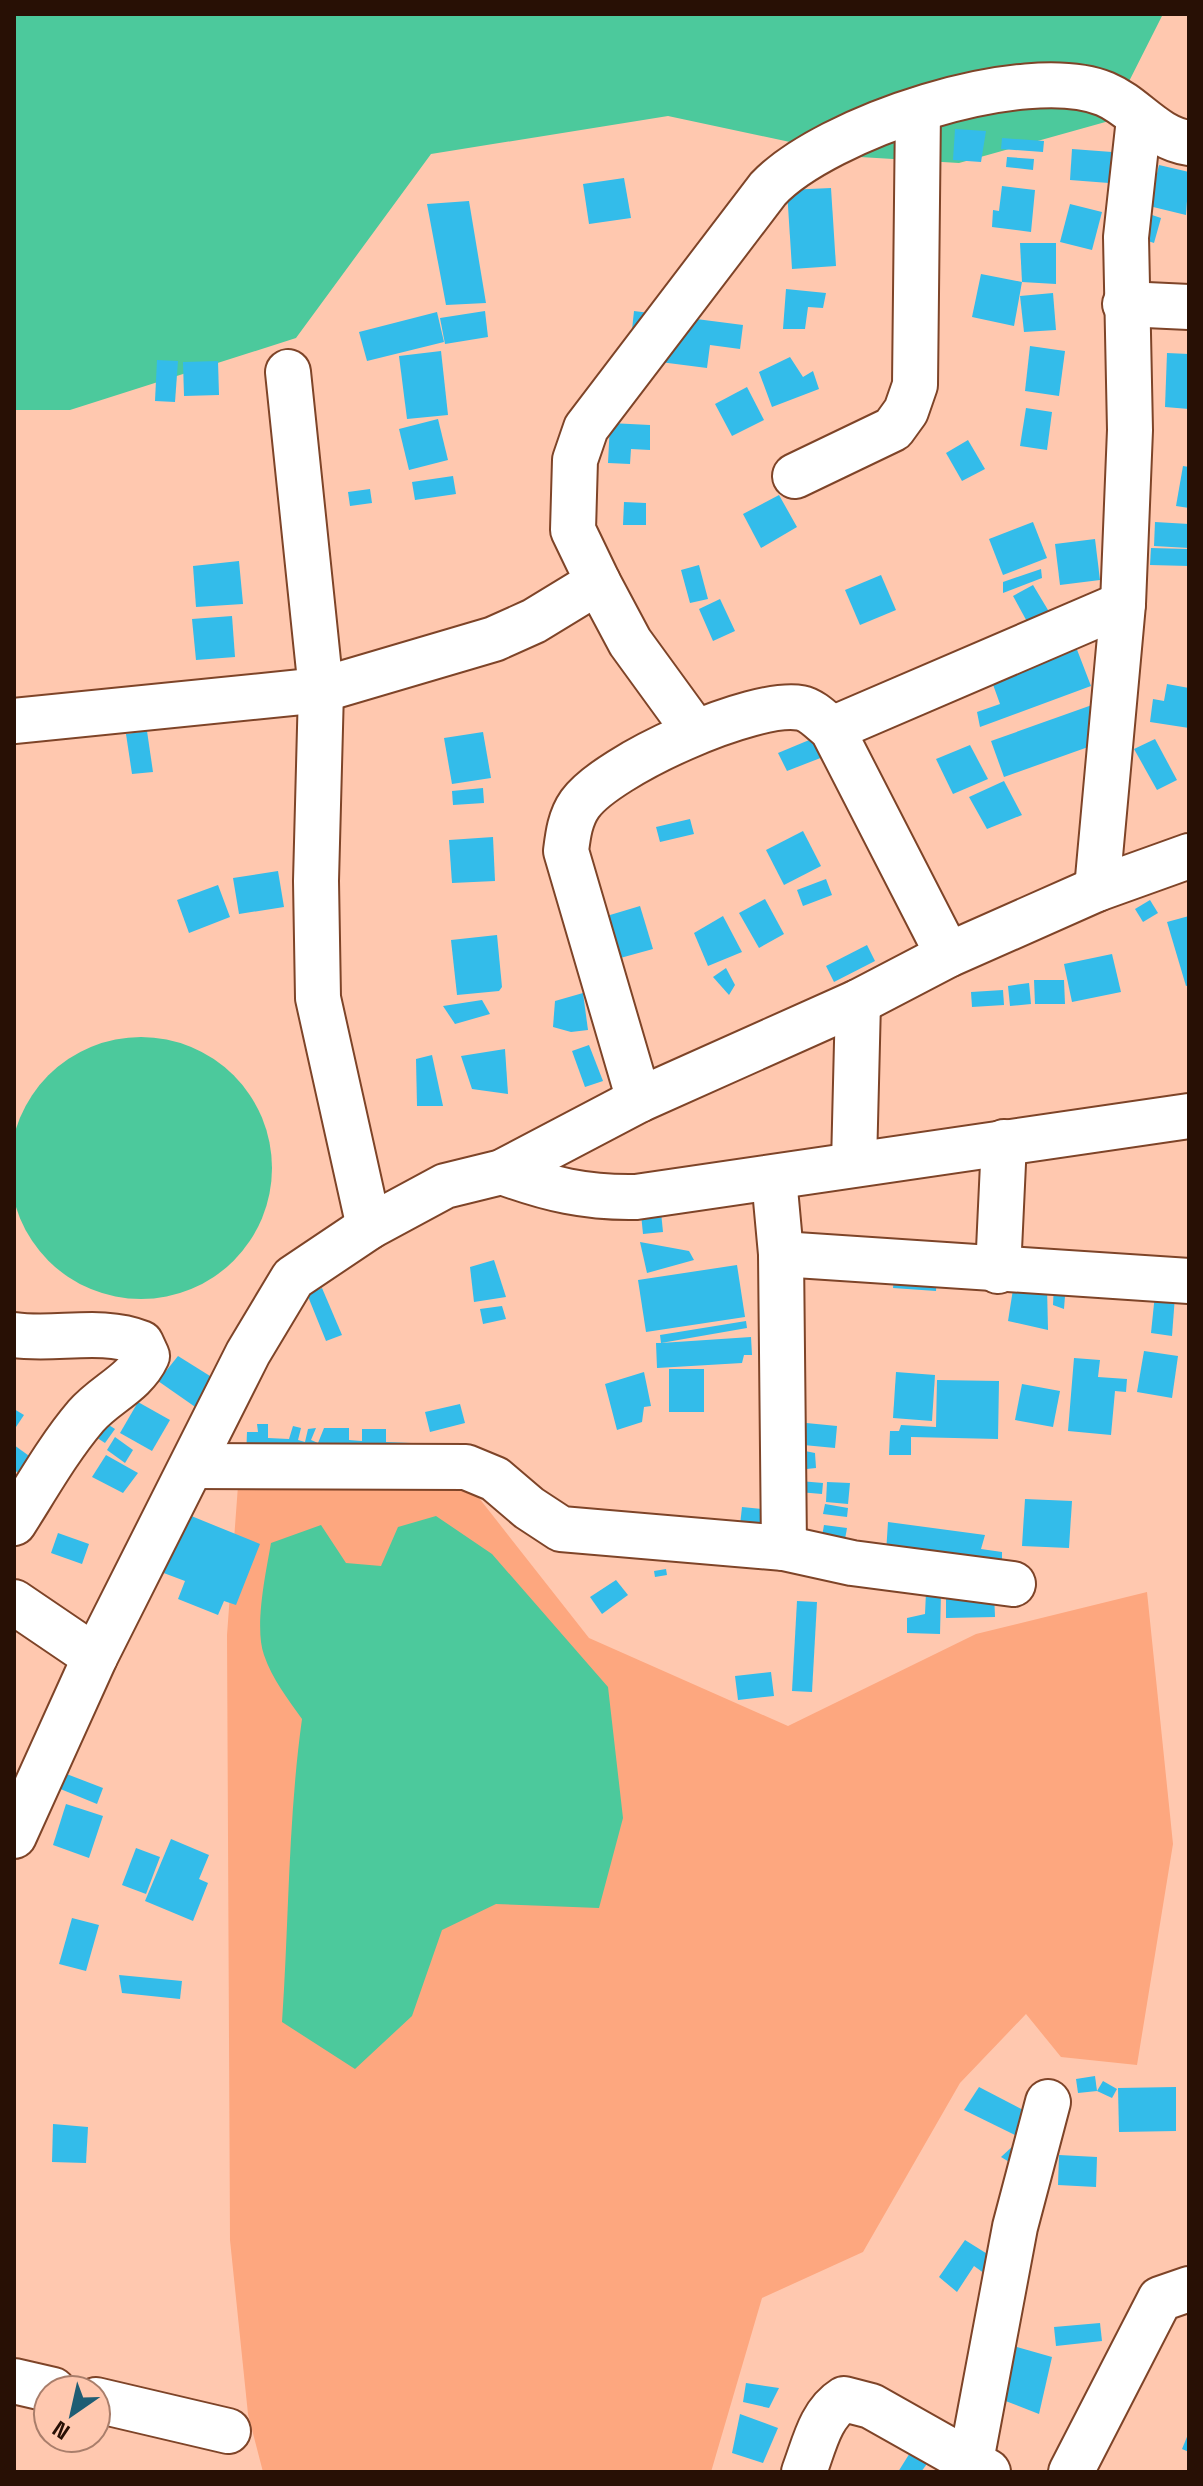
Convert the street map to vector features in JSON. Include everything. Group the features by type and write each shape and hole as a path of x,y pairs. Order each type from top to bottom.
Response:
{"street":[{"path":"694,730 630,642 573,530 575,460 586,428 787,169 813,153 918,110 956,98 1022,88 1075,87 1105,94 1160,133 1189,143"},
{"path":"795,476 893,429 906,411 915,385 918,110"},
{"path":"1097,889 1123,604 1130,430 1126,237 1139,119"},
{"path":"1125,304 1189,307"},
{"path":"288,372 321,690 316,896 318,998 369,1227"},
{"path":"14,721 321,690 494,639 534,621 598,582"},
{"path":"832,729 1123,604"},
{"path":"639,1100 566,851 570,824 580,803 603,784 694,730 776,706 805,708 832,729 948,955"},
{"path":"14,1836 95,1657 248,1353 293,1278 369,1227 445,1186 502,1172 639,1100 858,1002 948,955 1097,889 1189,856"},
{"path":"854,1164 858,1002"},
{"path":"502,1172 549,1190 593,1198 636,1197 1189,1116"},
{"path":"998,1271 1004,1142"},
{"path":"774,1178 781,1254 784,1548"},
{"path":"781,1254 998,1271 1189,1281"},
{"path":"14,1335 43,1339 121,1335 141,1343 147,1356 139,1373 89,1413 60,1450 14,1523"},
{"path":"193,1466 466,1467 495,1479 529,1508 561,1529 784,1548 852,1563 1013,1584"},
{"path":"14,1602 95,1657"},
{"path":"804,2472 825,2417 831,2407 844,2399 871,2406 979,2467 1015,2227 1048,2102"},
{"path":"1071,2472 1160,2299 1189,2289"},
{"path":"112,2404 228,2431"}],"shaded area":[{"path":"14,14 1163,14 1109,121 959,163 860,157 668,116 431,154 296,338 70,410 14,410"},
{"path":"141,1037 191,1047 214,1059 234,1075 250,1095 262,1118 272,1168 262,1218 250,1241 234,1261 214,1277 191,1289 141,1299 91,1289 68,1277 48,1261 32,1241 20,1218 10,1168 20,1118 32,1095 48,1075 68,1059 91,1047"},
{"path":"457,1470 589,1638 788,1726 976,1634 1147,1592 1173,1844 1137,2065 1061,2057 1026,2014 960,2083 863,2252 762,2298 711,2472 263,2472 248,2414 230,2240 227,1635 239,1472"},
{"path":"436,1516 492,1554 608,1687 623,1818 599,1908 496,1904 442,1930 412,2016 355,2069 282,2022 291,1833 302,1719 276,1681 264,1655 260,1630 264,1584 271,1543 321,1525 346,1563 381,1566 398,1527"}],"building":[{"path":"955,129 986,131 981,162 953,160"},
{"path":"1002,138 1044,141 1043,152 1001,149"},
{"path":"1072,149 1112,152 1109,183 1070,180"},
{"path":"1007,157 1034,159 1033,170 1006,167"},
{"path":"1159,165 1189,172 1186,215 1149,206"},
{"path":"624,178 631,218 589,224 583,184"},
{"path":"1002,186 1035,190 1031,232 992,227 993,210 999,211"},
{"path":"831,188 836,266 792,269 787,190"},
{"path":"469,201 486,303 446,305 427,204"},
{"path":"1070,204 1102,212 1092,250 1060,242"},
{"path":"1149,214 1161,218 1154,243 1142,239"},
{"path":"1020,243 1056,243 1056,284 1022,282"},
{"path":"981,274 1022,282 1014,326 972,317"},
{"path":"786,289 826,293 823,308 808,307 805,329 783,329"},
{"path":"1053,293 1056,330 1024,332 1020,296"},
{"path":"485,311 488,337 445,344 440,318"},
{"path":"634,311 743,325 740,349 710,345 707,368 629,358"},
{"path":"437,312 444,342 367,361 359,332"},
{"path":"1030,346 1065,351 1059,396 1025,391"},
{"path":"441,351 448,415 407,419 399,356"},
{"path":"1167,353 1189,354 1189,409 1165,407"},
{"path":"790,357 803,377 813,371 819,389 772,407 759,372"},
{"path":"157,360 178,361 175,402 155,401"},
{"path":"218,361 219,395 184,396 183,362"},
{"path":"747,387 764,420 732,436 715,404"},
{"path":"1026,408 1052,412 1047,450 1020,446"},
{"path":"438,419 448,460 409,470 399,429"},
{"path":"610,423 650,425 650,450 631,449 630,464 608,463"},
{"path":"968,440 985,469 962,481 946,453"},
{"path":"1183,466 1189,467 1189,508 1176,506"},
{"path":"453,476 456,494 415,500 412,482"},
{"path":"370,489 372,503 350,506 348,492"},
{"path":"779,495 797,527 761,548 743,514"},
{"path":"624,502 646,503 646,525 623,525"},
{"path":"1033,522 1047,558 1003,575 989,539"},
{"path":"1155,522 1189,524 1189,548 1154,546"},
{"path":"1095,539 1100,580 1060,585 1055,544"},
{"path":"1151,548 1189,549 1189,566 1150,565"},
{"path":"239,561 243,604 196,607 193,566"},
{"path":"699,565 708,599 690,603 681,570"},
{"path":"1041,569 1042,578 1003,593 1003,582"},
{"path":"881,575 896,610 860,625 845,590"},
{"path":"1033,585 1051,615 1030,627 1013,596"},
{"path":"720,599 735,631 713,641 699,609"},
{"path":"232,616 235,657 196,660 192,619"},
{"path":"1076,647 1091,686 980,727 977,712 1000,704 991,679"},
{"path":"1167,684 1189,688 1189,728 1150,722 1153,699 1164,701"},
{"path":"1092,705 1105,741 1004,777 991,741"},
{"path":"147,731 153,772 132,774 126,734"},
{"path":"483,732 491,778 452,784 444,738"},
{"path":"814,738 823,757 787,771 778,753"},
{"path":"1155,739 1177,780 1157,790 1134,749"},
{"path":"970,745 988,779 953,794 936,759"},
{"path":"1004,781 1022,815 987,829 969,797"},
{"path":"483,788 484,803 453,805 452,791"},
{"path":"690,819 694,834 660,842 656,827"},
{"path":"803,831 821,866 784,885 766,850"},
{"path":"493,837 495,881 452,883 449,840"},
{"path":"278,871 284,907 239,914 233,878"},
{"path":"826,879 832,895 803,906 797,890"},
{"path":"218,885 230,917 189,933 177,900"},
{"path":"765,899 784,934 759,948 739,913"},
{"path":"1150,900 1158,913 1143,922 1135,909"},
{"path":"640,906 653,949 613,960 600,918"},
{"path":"723,916 742,952 708,966 694,933"},
{"path":"1189,916 1189,985 1186,986 1167,922"},
{"path":"497,935 502,987 499,991 457,995 451,940"},
{"path":"867,945 875,961 834,982 826,966"},
{"path":"1112,954 1121,992 1072,1002 1064,964"},
{"path":"726,968 735,985 729,995 713,977"},
{"path":"1034,980 1064,980 1065,1004 1035,1004"},
{"path":"1029,983 1031,1004 1010,1006 1008,986"},
{"path":"1003,990 1004,1005 972,1007 971,992"},
{"path":"583,993 588,1030 571,1032 553,1027 555,1001"},
{"path":"482,1000 490,1014 455,1024 443,1006"},
{"path":"589,1045 603,1081 585,1087 572,1051"},
{"path":"505,1049 508,1094 472,1089 461,1056"},
{"path":"432,1055 443,1106 417,1106 416,1059"},
{"path":"661,1212 663,1232 643,1234 641,1214"},
{"path":"640,1242 689,1251 694,1260 647,1273"},
{"path":"494,1260 506,1297 474,1302 470,1267"},
{"path":"737,1265 745,1317 646,1332 638,1280"},
{"path":"895,1268 937,1271 936,1291 893,1288"},
{"path":"1014,1283 1047,1287 1048,1330 1008,1321"},
{"path":"1054,1283 1066,1283 1064,1309 1053,1305"},
{"path":"322,1288 342,1335 326,1341 307,1294"},
{"path":"1155,1294 1175,1296 1172,1336 1151,1333"},
{"path":"502,1306 506,1319 483,1324 480,1309"},
{"path":"746,1321 747,1328 661,1343 660,1335"},
{"path":"751,1337 752,1355 744,1355 742,1363 657,1368 656,1343"},
{"path":"1144,1351 1178,1356 1172,1398 1137,1392"},
{"path":"178,1356 218,1381 201,1411 158,1381"},
{"path":"1074,1358 1100,1360 1098,1377 1127,1379 1126,1392 1115,1391 1111,1435 1068,1431"},
{"path":"669,1369 704,1369 704,1412 669,1412"},
{"path":"644,1372 651,1406 644,1407 642,1422 617,1430 605,1384"},
{"path":"896,1372 935,1375 932,1421 893,1418"},
{"path":"937,1380 999,1381 998,1439 911,1437 911,1455 889,1455 890,1431 899,1431 901,1425 936,1427"},
{"path":"1022,1384 1060,1391 1053,1427 1015,1420"},
{"path":"138,1402 170,1420 152,1451 120,1433"},
{"path":"460,1404 465,1423 430,1432 425,1412"},
{"path":"14,1409 24,1415 16,1427 14,1426"},
{"path":"95,1416 115,1429 105,1443 85,1430"},
{"path":"796,1422 837,1426 835,1448 793,1444"},
{"path":"257,1424 268,1424 268,1438 289,1439 293,1426 301,1428 298,1440 305,1442 308,1429 316,1428 311,1440 318,1443 324,1428 349,1428 349,1440 362,1441 362,1429 386,1429 386,1442 411,1443 410,1452 304,1450 304,1443 278,1443 277,1458 246,1458 247,1432 258,1432"},
{"path":"115,1437 133,1450 125,1463 107,1450"},
{"path":"14,1445 43,1466 32,1482 14,1470"},
{"path":"795,1449 815,1453 816,1468 797,1470"},
{"path":"106,1455 138,1473 123,1493 92,1477"},
{"path":"788,1480 823,1483 822,1494 787,1491"},
{"path":"827,1482 850,1483 848,1504 826,1502"},
{"path":"1025,1499 1072,1501 1069,1548 1022,1546"},
{"path":"825,1504 848,1508 847,1517 823,1514"},
{"path":"742,1507 762,1509 761,1527 740,1525"},
{"path":"184,1513 260,1544 236,1605 224,1601 218,1615 178,1599 185,1581 161,1572"},
{"path":"888,1522 985,1535 981,1549 1002,1552 1002,1563 886,1553"},
{"path":"824,1525 847,1528 844,1545 821,1542"},
{"path":"58,1533 89,1544 82,1564 51,1553"},
{"path":"666,1569 667,1575 655,1577 654,1571"},
{"path":"616,1580 628,1595 602,1614 590,1597"},
{"path":"994,1591 995,1617 946,1618 946,1592"},
{"path":"926,1592 941,1593 940,1634 907,1633 907,1618 925,1614"},
{"path":"797,1601 817,1602 812,1692 792,1691"},
{"path":"771,1672 774,1696 738,1700 735,1676"},
{"path":"64,1773 103,1788 97,1804 58,1788"},
{"path":"66,1804 103,1816 89,1858 53,1845"},
{"path":"171,1839 209,1855 199,1879 208,1883 193,1921 145,1901"},
{"path":"136,1848 160,1857 146,1894 122,1885"},
{"path":"72,1918 99,1925 86,1971 59,1964"},
{"path":"119,1975 182,1981 180,1999 122,1993"},
{"path":"1095,2076 1097,2091 1078,2093 1076,2079"},
{"path":"1103,2081 1117,2089 1112,2098 1097,2091"},
{"path":"979,2087 1029,2113 1017,2136 964,2110"},
{"path":"1176,2087 1176,2131 1119,2132 1118,2088"},
{"path":"53,2124 88,2127 86,2163 52,2162"},
{"path":"1014,2145 1016,2166 1001,2157"},
{"path":"1059,2155 1097,2157 1096,2187 1058,2185"},
{"path":"965,2240 997,2260 988,2276 974,2266 957,2292 939,2277"},
{"path":"1100,2323 1102,2341 1056,2346 1054,2327"},
{"path":"1013,2346 1052,2357 1039,2414 1003,2400"},
{"path":"746,2383 779,2388 769,2408 743,2402"},
{"path":"740,2414 778,2428 763,2463 732,2453"},
{"path":"1189,2432 1189,2452 1182,2449"},
{"path":"913,2448 929,2461 921,2472 898,2472"}]}
